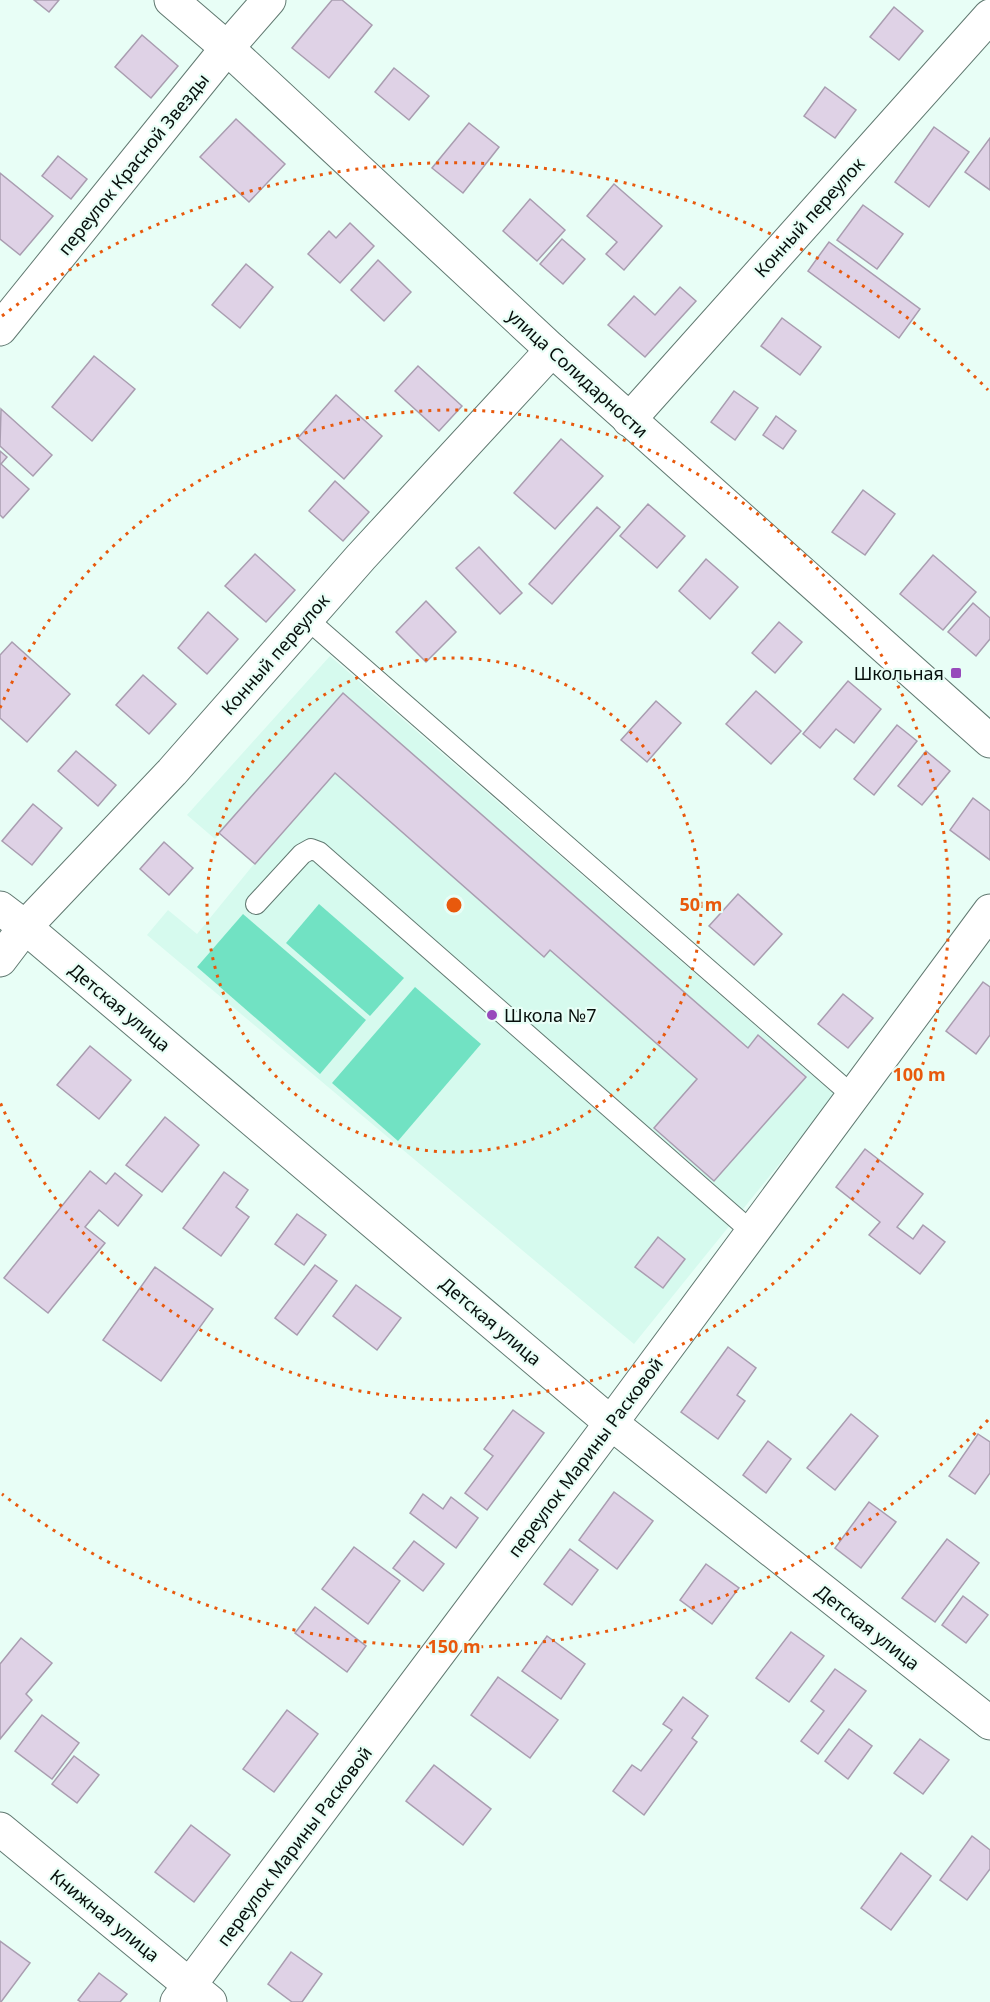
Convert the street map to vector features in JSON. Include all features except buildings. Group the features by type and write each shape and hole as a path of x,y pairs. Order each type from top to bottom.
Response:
{"street":[{"name":"улица Солидарности","path":"171,0 227,48 629,420 990,741"},
{"name":"переулок Красной Звезды","path":"0,330 227,48 269,0"},
{"name":"Конный переулок","path":"629,420 990,16"},
{"name":"Конный переулок","path":"0,960 26,927 172,771 361,557 552,350"},
{"name":"Детская улица","path":"0,908 26,927 611,1423 990,1723"},
{"name":"переулок Марины Расковой","path":"192,1996 990,910"},
{"name":"Книжная улица","path":"0,1829 192,1996"}],"lane":[{"path":"307,619 853,1096"},
{"path":"256,904 302,854 310,849 319,852 752,1232"}],"shaded area":[{"name":"Школа №7","path":"330,656 835,1095 634,1344 147,935 168,910 197,934 254,864 220,834 215,839 187,815"}],"green space":[{"path":"319,904 404,978 370,1016 286,943"},
{"path":"243,914 366,1020 320,1074 197,967"},
{"path":"415,987 481,1044 398,1141 332,1083"}],"place":[{"name":"Школьная","path":"956,673"},
{"name":"Школа №7","path":"492,1015"}]}
